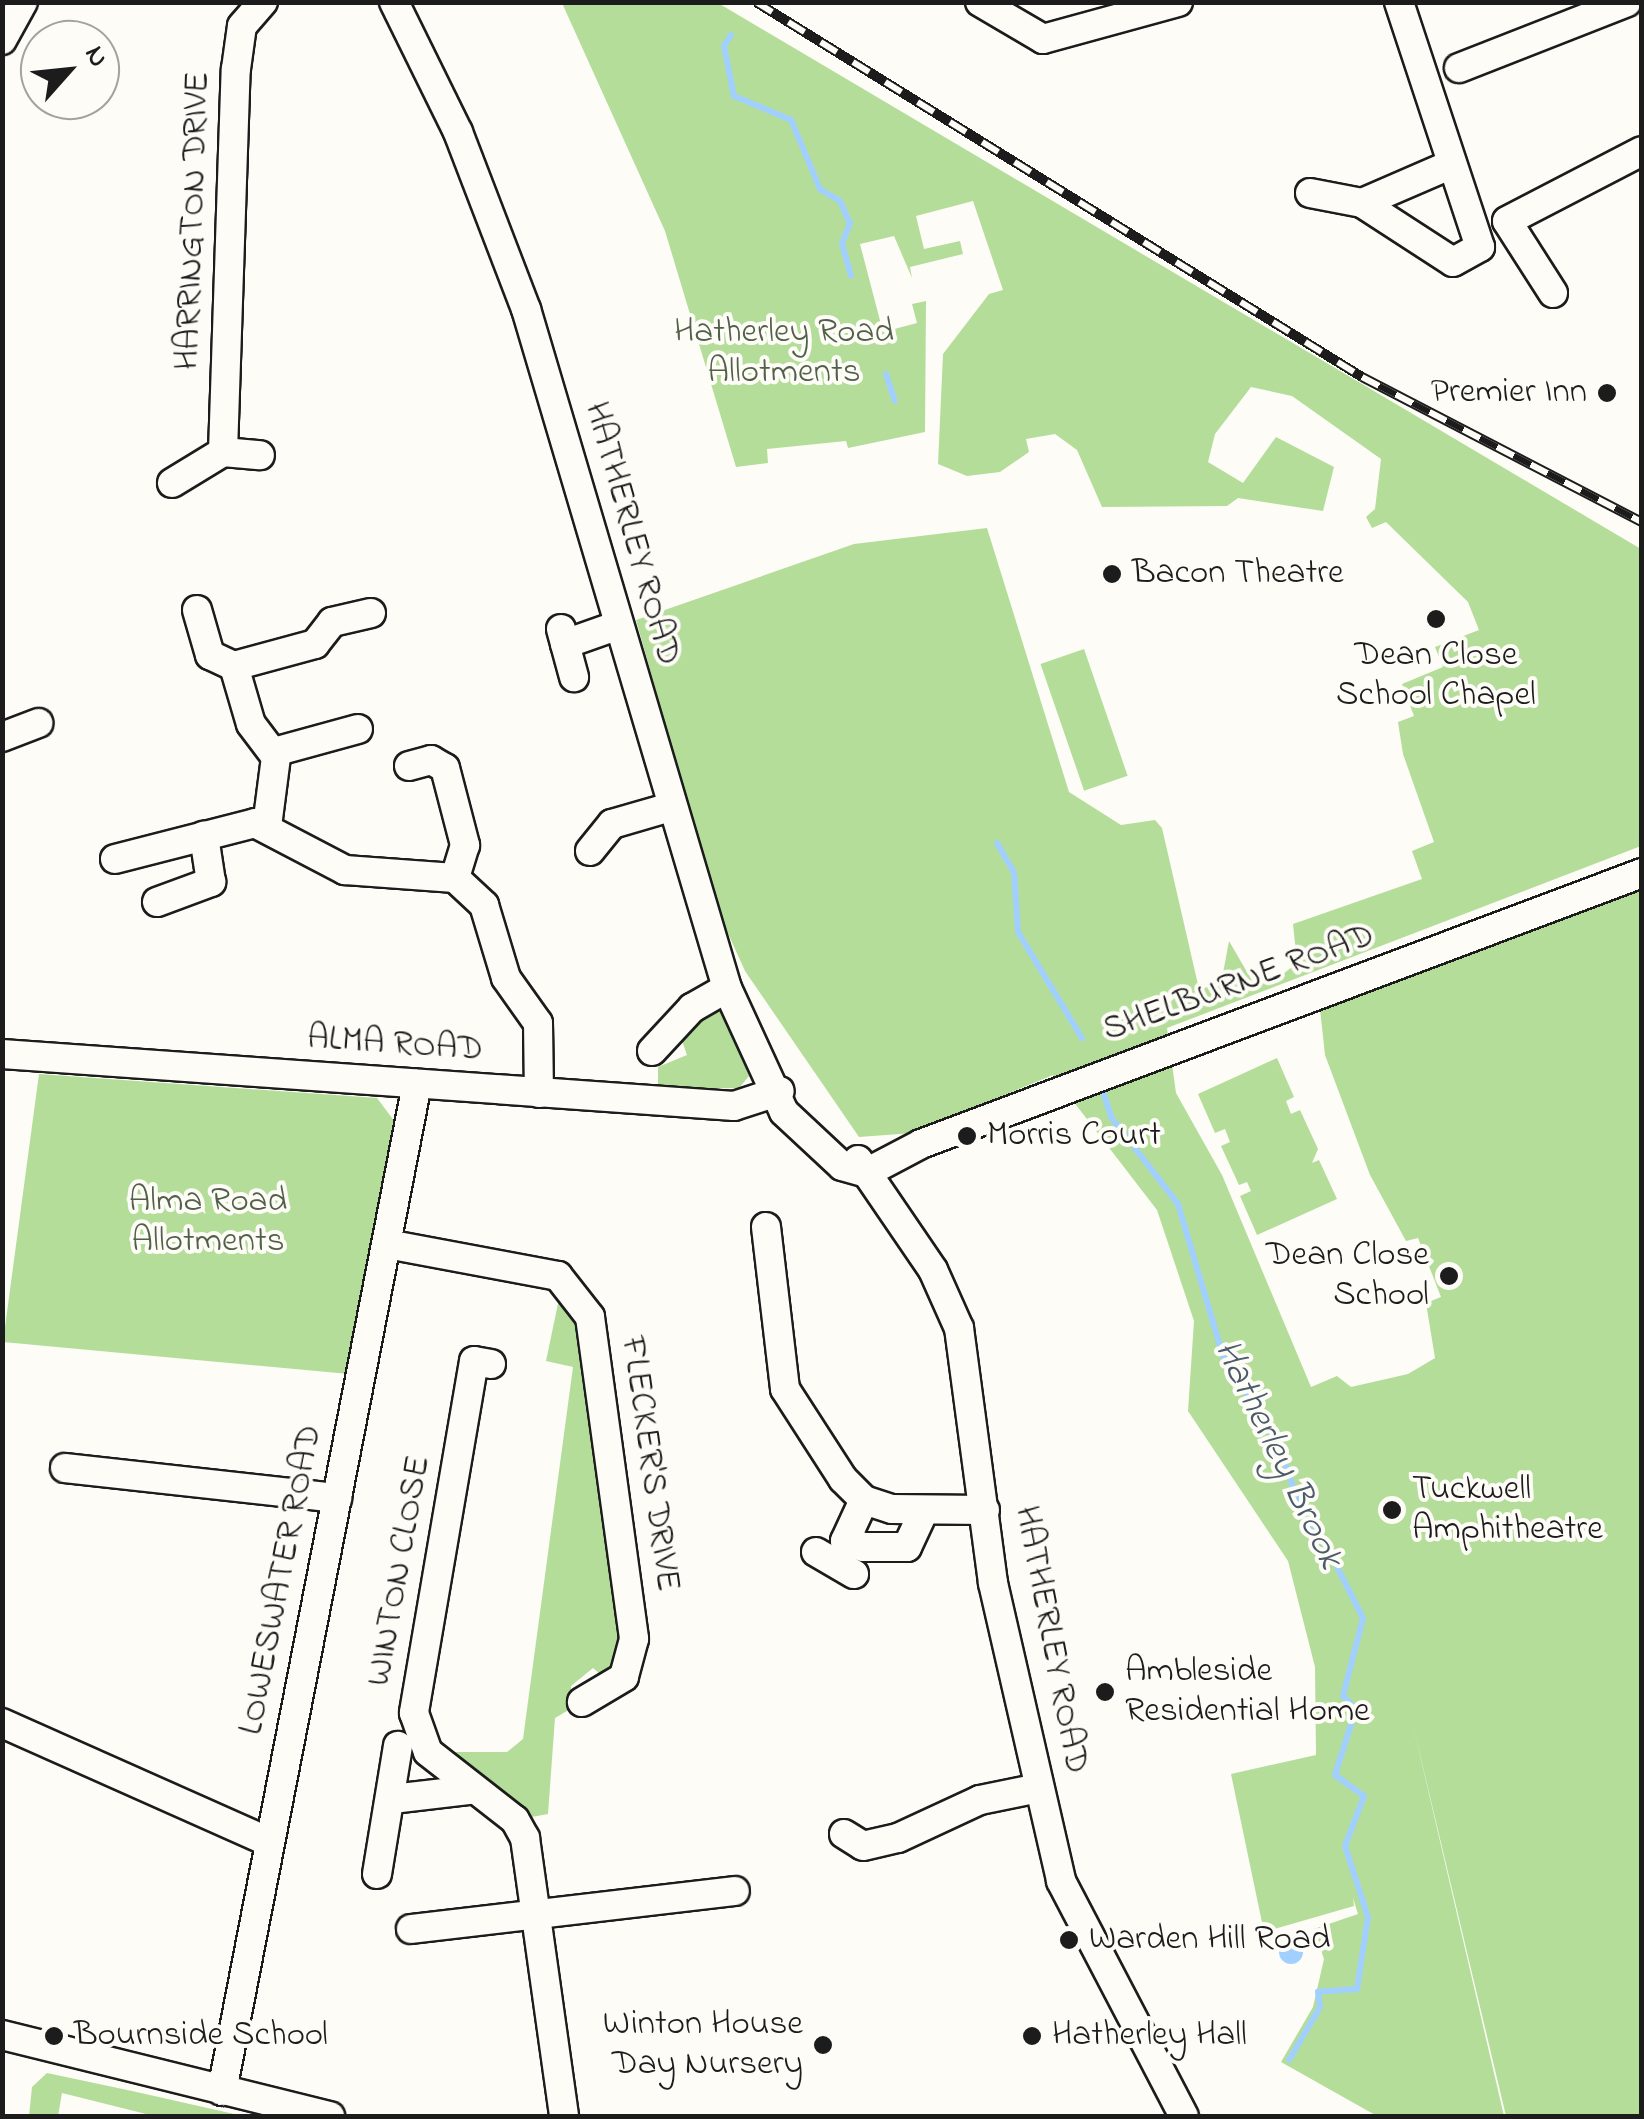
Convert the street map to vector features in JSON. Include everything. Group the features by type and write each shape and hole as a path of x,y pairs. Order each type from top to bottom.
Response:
{"street":[{"path":"2,40 23,2"},
{"name":"HARRINGTON DRIVE","path":"224,452 236,69 242,26 263,2"},
{"name":"HATHERLEY ROAD","path":"394,2 495,220 619,625 667,808 727,988 780,1091 799,1097 866,1173 933,1270 959,1328 985,1510 1039,1788 1070,1907 1184,2116"},
{"path":"980,2 1043,38 1178,2"},
{"path":"1310,193 1362,203 1446,260 1466,261 1480,240 1450,165 1399,2"},
{"path":"1459,68 1627,2"},
{"path":"1553,293 1508,221 1642,151"},
{"path":"1362,203 1450,165"},
{"path":"172,482 224,452 260,455"},
{"path":"198,610 210,655 234,666 315,644 332,622 371,613"},
{"path":"574,677 563,636 619,625"},
{"path":"234,666 251,724 274,752 279,784 267,826"},
{"path":"2,737 38,723"},
{"path":"274,752 358,729"},
{"path":"409,766 432,760 445,768 465,846 455,878"},
{"path":"590,851 612,824 667,808"},
{"path":"115,859 204,836 267,826 345,870 455,878 484,905 506,978 538,1023 539,1093"},
{"path":"157,902 210,882 204,836"},
{"name":"SHELBURNE ROAD","path":"866,1173 921,1144 1642,873"},
{"path":"652,1051 692,1008 727,988"},
{"name":"ALMA ROAD","path":"2,1054 734,1106 780,1091"},
{"name":"LOWESWATER ROAD","path":"222,2091 417,1084"},
{"path":"766,1227 785,1390 864,1500 923,1513 985,1510"},
{"name":"FLECKER'S DRIVE","path":"387,1244 558,1276 590,1317 634,1639 624,1676 582,1702"},
{"name":"WINTON CLOSE","path":"491,1364 474,1361 414,1713 428,1752 470,1790 516,1820 540,1917 564,2116"},
{"path":"65,1468 336,1498"},
{"path":"864,1500 837,1557 900,1549 915,1538 923,1513"},
{"path":"2,1723 269,1842"},
{"path":"376,1874 392,1799 398,1746"},
{"path":"844,1834 863,1846 898,1838 980,1800 1039,1788"},
{"path":"392,1799 470,1790"},
{"path":"412,1929 540,1917 735,1891"},
{"path":"2,2035 330,2116"}],"green space":[{"name":"Dean Close School","path":"562,3 718,3 1641,549 1641,846 1167,1028 1176,1093 1222,1175 1311,1387 1337,1376 1351,1387 1408,1374 1435,1358 1426,1303 1441,1297 1418,1238 1406,1241 1370,1175 1325,1055 1320,1009 1641,889 1641,2116 1506,2116 1412,1721 1504,2116 1377,2116 1281,2062 1313,2007 1324,1959 1314,1929 1358,1914 1353,1898 1354,1906 1264,1932 1231,1774 1316,1755 1315,1667 1288,1561 1188,1411 1194,1321 1157,1210 1053,1075 913,1133 859,1137 745,971 717,909 636,620 854,544 987,528 1069,792 1121,825 1155,820 1162,828 1199,989 1221,984 1229,941 1254,984 1273,982 1297,963 1293,924 1422,879 1412,851 1434,842 1403,754 1398,722 1414,716 1402,684 1443,667 1435,647 1479,630 1468,602 1386,522 1372,528 1366,517 1375,509 1381,459 1292,396 1251,387 1215,434 1208,462 1243,483 1276,437 1334,467 1323,511 1238,498 1227,506 1102,507 1077,450 1055,434 1026,439 1029,452 1000,472 967,476 938,464 943,354 989,294 1003,290 973,201 916,216 924,249 960,241 963,254 910,267 912,278 894,236 860,244 883,332 917,323 912,304 926,301 925,432 848,448 846,441 767,449 768,463 736,467 665,231"},
{"path":"1084,649 1128,776 1084,791 1041,664"},
{"path":"720,1004 749,1076 739,1088 658,1089 658,1067 687,1055 681,1038 689,1023"},
{"path":"1277,1058 1294,1097 1286,1101 1291,1114 1300,1110 1318,1149 1312,1163 1319,1160 1337,1199 1257,1235 1240,1196 1251,1191 1247,1182 1239,1185 1221,1146 1230,1142 1225,1129 1215,1133 1198,1094"},
{"name":"Alma Road Allotments","path":"39,1074 377,1098 398,1126 349,1374 3,1342"},
{"path":"560,1294 576,1312 627,1617 618,1665 606,1679 593,1668 571,1686 572,1708 555,1718 548,1814 515,1820 428,1752 507,1752 523,1739 573,1367 546,1361"},
{"path":"47,2073 243,2116 154,2116 62,2093 58,2116 29,2116 32,2087"}],"water":[{"path":"1291,1940 1303,1952 1291,1964 1279,1952"}],"waterway":[{"name":"Hatherley Brook","path":"731,35 724,46 734,96 791,120 820,189 840,201 850,223 842,244 851,276"},
{"name":"Hatherley Brook","path":"886,374 895,401"},
{"name":"Hatherley Brook","path":"997,843 1014,873 1018,932 1082,1038"},
{"name":"Hatherley Brook","path":"1104,1094 1111,1117 1178,1204 1223,1356 1279,1446 1306,1525 1326,1545 1363,1618 1343,1696 1356,1709 1335,1775 1364,1796 1345,1846 1368,1917 1357,1989 1318,1992 1320,2007 1289,2060"}],"railway":[{"path":"756,2 1362,377 1642,522"}],"place":[{"name":"Premier Inn","path":"1607,393"},
{"name":"Bacon Theatre","path":"1112,574"},
{"name":"Dean Close School Chapel","path":"1436,619"},
{"name":"Morris Court","path":"967,1136"},
{"name":"Dean Close School","path":"1449,1276"},
{"name":"Tuckwell Amphitheatre","path":"1392,1510"},
{"name":"Ambleside Residential Home","path":"1105,1692"},
{"name":"Warden Hill Road","path":"1069,1940"},
{"name":"Bournside School","path":"54,2036"},
{"name":"Hatherley Hall","path":"1032,2036"},
{"name":"Winton House Day Nursery","path":"823,2045"}],"park label":[{"name":"Hatherley Road Allotments","path":"784,353"}]}
